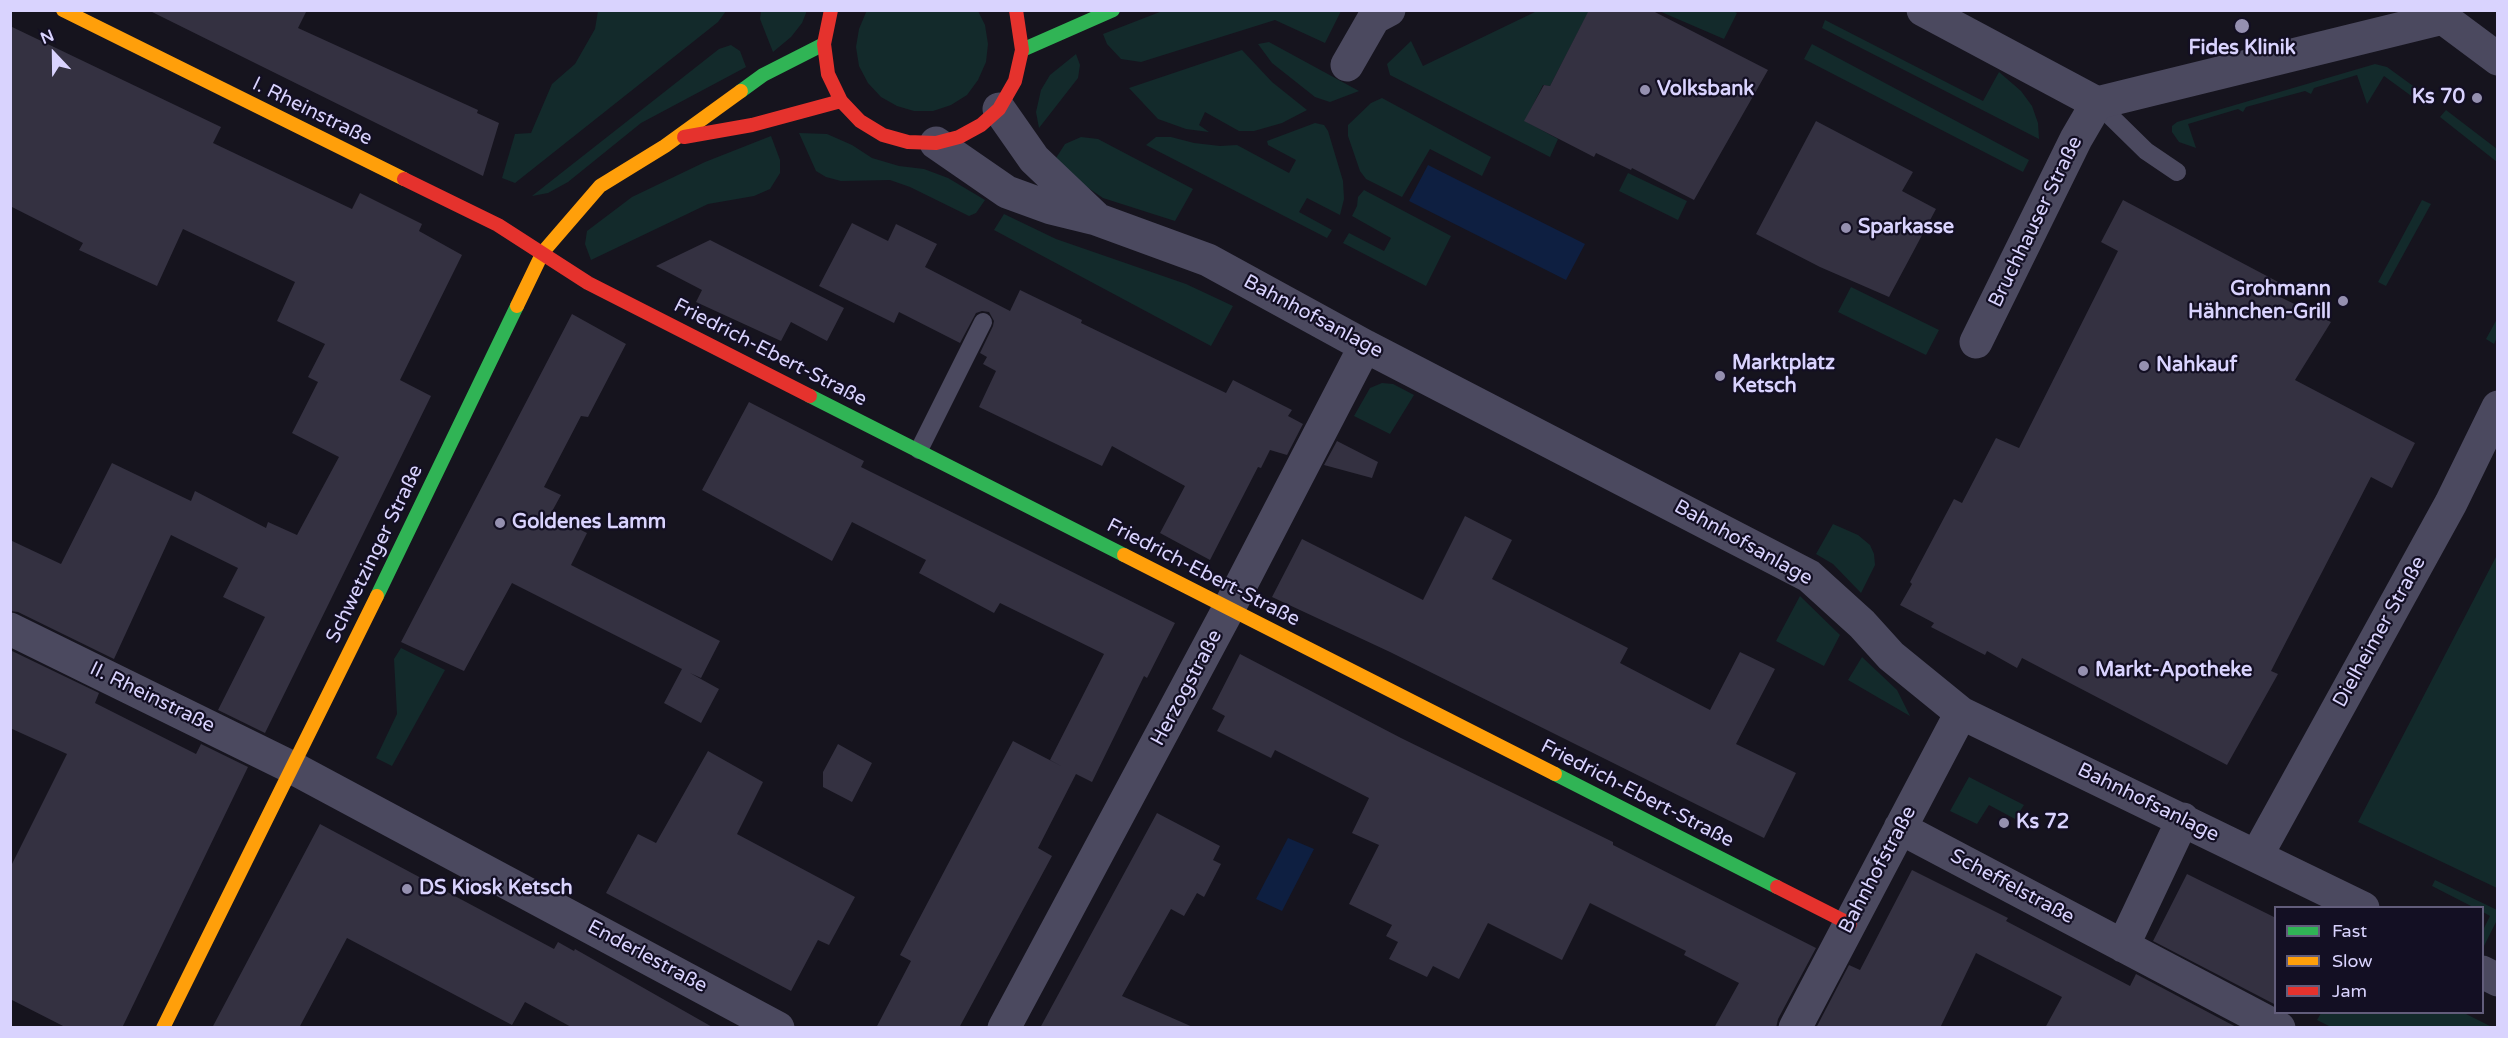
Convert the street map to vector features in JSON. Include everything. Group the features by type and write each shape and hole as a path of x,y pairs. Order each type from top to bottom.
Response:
{"street":[{"name":"I. Rheinstraße","path":"63,10 498,225 543,252"},
{"path":"831,10 824,44 828,74 841,101 860,121 883,135 908,142 936,143 959,137 981,125 999,109 1015,81 1022,50 1016,10"},
{"path":"1022,50 1113,10"},
{"path":"1347,65 1374,18 1389,10"},
{"path":"1923,10 2097,103 2446,14 2498,59"},
{"name":"Schwetzinger Straße","path":"162,1028 294,768 543,252 600,186 674,139 764,75 824,44"},
{"name":"Schwetzinger Straße","path":"674,139 752,125 841,101"},
{"name":"Bruchhauser Straße","path":"1976,342 2076,140 2097,103"},
{"name":"Bahnhofsanlage","path":"999,109 1034,159 1096,219"},
{"name":"Bahnhofsanlage","path":"936,143 1006,192 1051,208 1096,219 1208,260 1365,346 1809,576 1892,656 1961,713 2359,906"},
{"name":"Friedrich-Ebert-Straße","path":"543,252 588,283 1850,924"},
{"name":"Herzogstraße","path":"1004,1028 1229,608 1365,346"},
{"name":"Dielheimer Straße","path":"2257,855 2451,503 2498,407"},
{"name":"II. Rheinstraße","path":"10,629 294,768"},
{"name":"Bahnhofstraße","path":"1795,1028 1961,713"},
{"name":"Enderlestraße","path":"294,768 778,1028"},
{"path":"2123,946 2183,819"},
{"name":"Scheffelstraße","path":"1900,828 2279,1028"},
{"path":"2484,973 2498,980"}],"lane":[{"path":"2097,103 2146,151 2177,172"},
{"path":"919,450 983,322"}],"green space":[{"path":"867,10 978,11 985,25 988,44 986,62 978,80 967,95 951,105 933,111 914,111 897,106 881,97 868,83 859,66 856,47 859,29"},
{"path":"1165,10 1341,11 1325,43 1275,20 1141,62 1121,59 1107,44 1103,34"},
{"path":"598,11 726,11 718,22 515,183 502,178 515,134 531,133 552,84 575,64 595,29"},
{"path":"761,11 806,11 806,13 802,23 791,37 773,52 760,19"},
{"path":"1537,11 1589,11 1550,86 1543,85 1525,121 1558,139 1550,157 1390,75 1387,64 1411,41 1423,66"},
{"path":"1659,11 1733,11 1737,13 1724,39"},
{"path":"1825,20 1983,101 1999,72 2021,91 2032,106 2038,123 2039,139 1822,28"},
{"path":"1269,42 1359,91 1330,102 1315,97 1272,63 1258,44"},
{"path":"1812,44 2029,160 2023,172 1804,59"},
{"path":"731,45 740,51 746,67 641,123 568,182 548,193 532,196 719,49"},
{"path":"1242,50 1272,82 1307,110 1282,123 1254,131 1239,131 1205,112 1199,125 1209,132 1186,129 1158,119 1129,88"},
{"path":"1076,54 1080,65 1078,78 1039,128 1036,112 1041,90 1050,75"},
{"path":"2375,64 2387,67 2431,99 2425,106 2384,76 2367,104 2357,75 2314,88 2311,94 2305,91 2246,107 2243,112 2238,109 2188,124 2196,148 2179,142 2172,132 2172,126 2177,122"},
{"path":"1382,98 1491,157 1482,176 1430,149 1402,197 1366,179 1360,171 1348,136 1348,125 1371,103"},
{"path":"2446,110 2497,149 2497,162 2440,117"},
{"path":"1315,123 1324,125 1328,131 1343,181 1344,199 1340,215 1307,198 1299,212 1332,230 1327,238 1146,145 1156,137 1171,137 1194,143 1237,145 1289,173 1296,160 1268,145 1267,141"},
{"path":"799,133 827,134 852,145 872,158 899,166 924,169 948,178 985,200 976,213 969,216 910,187 890,180 841,181 826,177 816,171"},
{"path":"771,136 780,160 780,173 770,189 754,196 708,204 591,260 585,244 587,231 632,197 705,162"},
{"path":"1081,137 1098,139 1193,189 1175,221 1103,198 1081,183 1056,158 1065,144"},
{"path":"1628,173 1687,201 1678,220 1619,191"},
{"path":"1364,190 1451,236 1426,286 1343,243 1349,233 1384,251 1391,238 1352,216 1358,197"},
{"path":"2422,200 2431,204 2386,286 2378,282"},
{"path":"1004,214 1056,239 1186,284 1233,306 1211,346 994,230"},
{"path":"1851,287 1939,330 1926,355 1838,312"},
{"path":"2497,319 2497,337 2494,344 2486,339"},
{"path":"1382,383 1393,384 1414,395 1390,434 1354,416 1370,388"},
{"path":"1833,524 1858,535 1870,545 1874,554 1875,565 1861,593 1833,564 1816,554"},
{"path":"2497,555 2497,888 2358,822"},
{"path":"1800,596 1840,635 1824,666 1776,641"},
{"path":"401,648 445,670 392,766 376,758 397,714 394,659"},
{"path":"1862,657 1897,690 1910,716 1848,680"},
{"path":"1969,777 2024,805 2015,819 1989,805 1977,824 1950,811"},
{"path":"2435,880 2497,910 2497,920 2484,946 2484,928 2490,916 2484,913 2484,906 2471,906 2432,886"},
{"path":"2320,1014 2466,1014 2492,1027 2333,1028 2317,1020"}],"water":[{"path":"1428,165 1585,244 1566,280 1409,201"},
{"path":"1288,838 1314,849 1282,911 1256,899"}],"building":[{"path":"148,10 307,10 298,28 478,110 477,113 499,123 483,176"},
{"path":"1589,10 1651,10 1768,70 1694,200 1632,168 1631,170 1596,153 1594,157 1524,121 1544,85 1550,86"},
{"path":"10,26 221,127 213,143 352,209 360,193 422,224 419,231 462,255 400,380 431,396 265,733 218,710 265,617 223,597 238,568 171,535 114,659 18,612 10,611 10,540 61,564 112,463 191,501 195,491 266,528 268,522 297,535 339,457 292,433 318,382 308,377 325,344 277,321 295,282 183,229 157,286 79,250 83,243 10,206"},
{"path":"1816,121 1913,172 1902,191 1936,209 1889,297 1820,267 1756,234"},
{"path":"2123,200 2282,284 2276,295 2331,322 2295,380 2415,443 2392,488 2371,477 2271,671 2278,674 2227,765 2022,658 2017,668 1987,651 1985,655 1931,627 1934,623 1900,605 1954,499 1962,503 1996,438 2019,448 2118,251 2101,242"},
{"path":"852,223 888,241 896,224 937,244 925,267 1010,311 1020,290 1082,320 1081,323 1226,393 1233,380 1292,410 1288,416 1303,424 1287,455 1270,450 1261,468 1258,467 1210,560 1160,533 1185,486 1112,446 1102,466 979,407 996,371 983,364 987,357 980,353 993,326 994,321 989,312 976,313 960,343 899,312 894,323 819,286"},
{"path":"710,240 844,308 827,341 791,322 781,341 696,302 702,290 656,266"},
{"path":"572,314 626,344 588,417 581,416 544,487 561,495 550,515 587,533 571,565 720,641 701,678 690,673 719,689 701,723 664,703 682,669 512,583 464,671 401,642"},
{"path":"749,402 864,461 861,467 1175,623 1147,678 1144,676 1092,782 1076,774 1038,848 1052,856 959,1028 876,1028 911,961 900,955 1013,741 1063,767 1050,760 1104,654 1000,603 994,613 919,573 926,560 852,522 832,561 702,490"},
{"path":"1337,441 1378,462 1372,478 1324,465"},
{"path":"1465,516 1512,540 1492,579 1628,648 1620,663 1710,710 1740,652 1775,669 1736,744 1796,773 1764,838 1390,652 1272,597 1302,539 1423,600"},
{"path":"10,650 99,693 95,703 196,754 201,744 248,767 122,1028 67,1028 10,999 10,868 67,754 10,728"},
{"path":"1240,654 1401,738 1613,842 1613,845 1816,948 1778,1019 1776,1028 1714,1028 1739,983 1684,955 1686,951 1590,903 1562,960 1488,923 1459,979 1433,966 1427,977 1389,959 1398,942 1386,936 1392,925 1349,904 1379,845 1352,833 1369,798 1275,750 1271,758 1217,731 1225,716 1212,709"},
{"path":"838,744 872,763 852,802 823,787 823,772"},
{"path":"708,751 763,782 737,834 855,897 829,945 818,940 791,991 606,893 638,834 656,843"},
{"path":"1157,813 1220,846 1213,860 1221,864 1204,897 1197,893 1184,916 1171,909 1122,996 1195,1028 1040,1028"},
{"path":"320,824 554,949 558,942 574,951 575,949 714,1028 573,1028 525,1002 512,1025 347,938 299,1028 212,1028"},
{"path":"1912,870 2008,918 2006,921 2130,986 2136,974 2238,1028 2045,1028 2062,997 1976,953 1940,1028 1816,1028 1849,965 1860,970"},
{"path":"2187,874 2274,917 2274,1004 2153,941"}],"traffic: fast":[{"path":"1022,50 1113,10"},
{"path":"741,91 763,75 824,44"},
{"path":"377,596 517,306"},
{"path":"810,396 1124,555"},
{"path":"1555,774 1777,887"}],"traffic: slow":[{"path":"63,10 404,179"},
{"path":"517,306 543,252 600,186 665,146 741,91"},
{"path":"1124,555 1555,774"},
{"path":"163,1028 377,596"}],"traffic: jam":[{"path":"831,10 824,44 828,74 841,101 860,121 883,135 908,142 936,143 959,137 981,125 999,109 1015,81 1022,50 1016,10"},
{"path":"684,137 752,125 841,101"},
{"path":"404,179 498,225 588,283 810,396"},
{"path":"1777,887 1850,924"}],"place":[{"name":"Fides Klinik","path":"2242,26"},
{"name":"Volksbank","path":"1645,90"},
{"name":"Ks 70","path":"2477,98"},
{"name":"Sparkasse","path":"1846,228"},
{"name":"Grohmann Hähnchen-Grill","path":"2343,301"},
{"name":"Nahkauf","path":"2144,366"},
{"name":"Marktplatz Ketsch","path":"1720,376"},
{"name":"Goldenes Lamm","path":"500,523"},
{"name":"Markt-Apotheke","path":"2083,671"},
{"name":"Ks 72","path":"2004,823"},
{"name":"DS Kiosk Ketsch","path":"407,889"}]}
